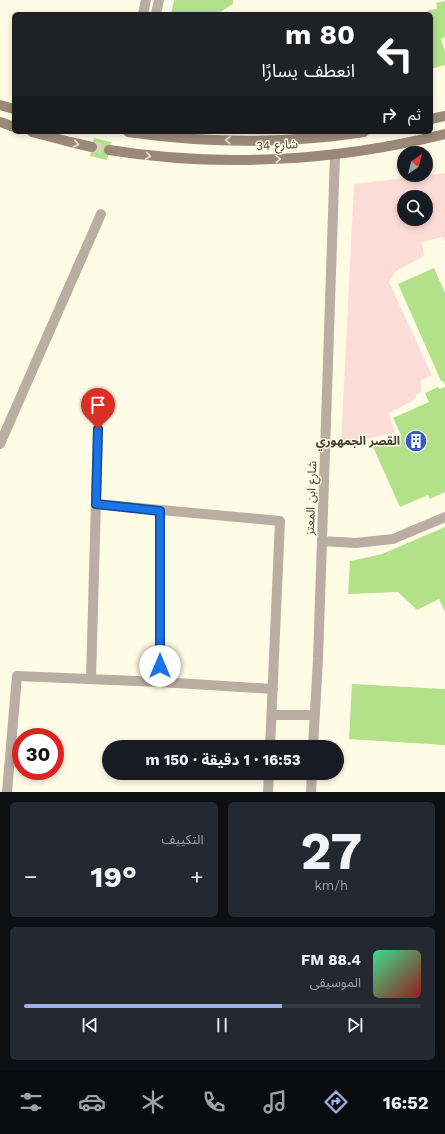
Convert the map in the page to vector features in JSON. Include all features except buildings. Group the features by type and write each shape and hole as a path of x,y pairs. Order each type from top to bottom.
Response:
{"main road":[{"path":"0,105 12,108"},
{"path":"433,119 445,116"},
{"path":"0,122 12,125"},
{"path":"40,134 92,147"},
{"name":"شارع 34","path":"150,134 200,139 270,140 348,134"},
{"name":"شارع 34","path":"109,150 155,157 212,160 270,159 335,154 394,145 445,134"}],"street":[{"path":"143,12 146,0"},
{"path":"156,12 159,0"},
{"name":"شارع ابن المعتز","path":"314,740 335,154"},
{"path":"0,444 101,214"},
{"path":"91,678 98,429"},
{"path":"96,504 280,521 270,740"},
{"path":"160,511 160,682"},
{"path":"322,541 356,543 393,540 445,517"},
{"path":"7,792 17,676 91,678 273,689"},
{"path":"272,715 315,715"},
{"path":"268,792 269,780"},
{"path":"311,792 312,780"}],"shaded area":[{"path":"445,173 445,242 443,237 422,242 424,256 396,271 389,282 432,375 420,381 422,391 416,395 416,399 389,413 395,433 341,444 354,184 397,179 397,182 433,182 433,174"}],"tunnel":[{"path":"92,147 109,150"}],"place":[{"name":"القصر الجمهوري","path":"416,441"}],"route":[{"path":"98,429 96,504 160,511 160,666"}]}
